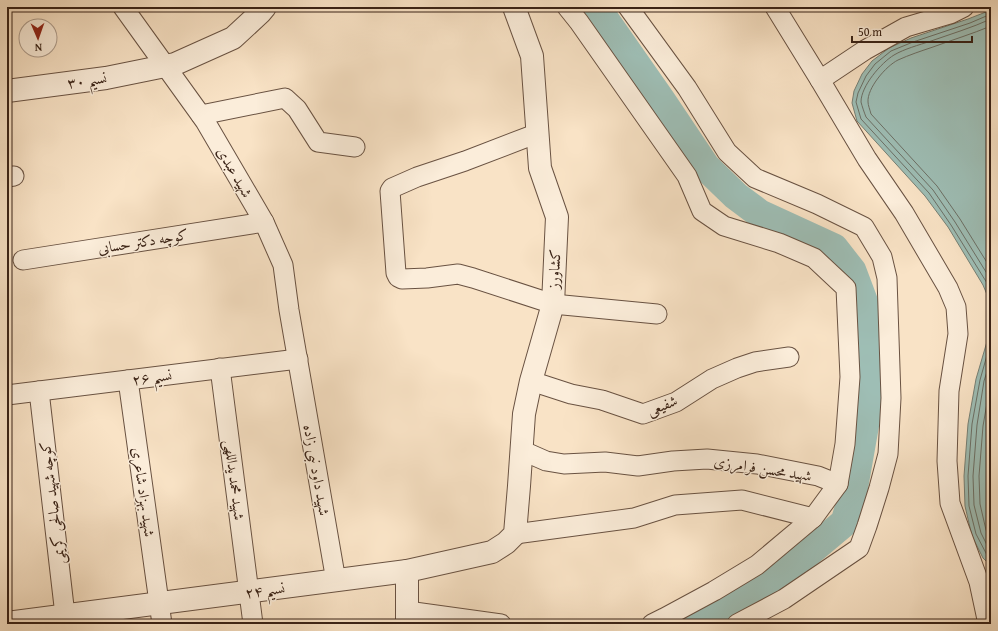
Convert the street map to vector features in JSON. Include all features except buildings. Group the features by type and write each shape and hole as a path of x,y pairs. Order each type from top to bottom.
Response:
{"street":[{"name":"شهید عبدی","path":"123,7 201,115 264,222 283,265 298,359"},
{"name":"نسیم ۳۰","path":"7,91 106,78 175,64 233,38 265,7"},
{"name":"کشاورز","path":"514,7 532,56 540,168 557,217 553,304 531,381 524,414 515,534"},
{"path":"567,7 687,176 702,211 724,226 779,243 814,258 846,288 850,377 845,444 838,484 813,518 757,565 708,594 652,624"},
{"path":"628,7 687,88 727,152 755,178 864,226 882,257 887,278 891,398 888,454 879,488 859,548 784,599 737,624"},
{"path":"775,7 867,159 904,213 948,288 956,306 958,334 949,390 947,461 950,503 979,582 988,624"},
{"path":"820,80 865,50 906,27 950,14 964,7"},
{"path":"201,115 285,98 297,109 318,142 355,147"},
{"path":"538,133 465,161 417,177 392,188 390,191 396,273 398,277 427,278 458,274 553,304 657,314"},
{"name":"کوچه دکتر حسابی","path":"22,260 264,222"},
{"name":"شفیعی","path":"531,381 571,394 602,400 643,414 676,402 712,379 736,368 755,362 789,357"},
{"name":"نسیم ۲۶","path":"7,395 298,359"},
{"name":"شهید داود نبی زاده","path":"298,359 336,580"},
{"name":"شهید محمد یداللهی","path":"220,368 253,624"},
{"name":"شهید بهزاد شاعری","path":"128,380 161,614"},
{"name":"کوچه شهید صالحی کریمی","path":"39,391 65,615"},
{"name":"شهید محسن فرامرزی","path":"521,450 546,461 564,464 606,462 638,466 706,460 757,464 818,476 838,484"},
{"path":"515,534 634,518 675,505 742,500 813,518"},
{"name":"نسیم ۲۴","path":"7,623 65,615 161,614 249,592 407,571 492,552 506,543 515,534"},
{"path":"407,571 407,617 501,624"}],"water":[{"path":"991,10 991,304 983,285 948,227 925,196 857,121 852,103 854,91 862,74 872,61 889,48 911,38"},
{"path":"991,328 991,566 983,558 972,536 965,506 964,476 968,424 976,379"}],"waterway":[{"path":"596,7 706,167 736,196 760,214 834,248 852,271 864,303 872,383 851,502 845,522 756,594 694,624"}]}
